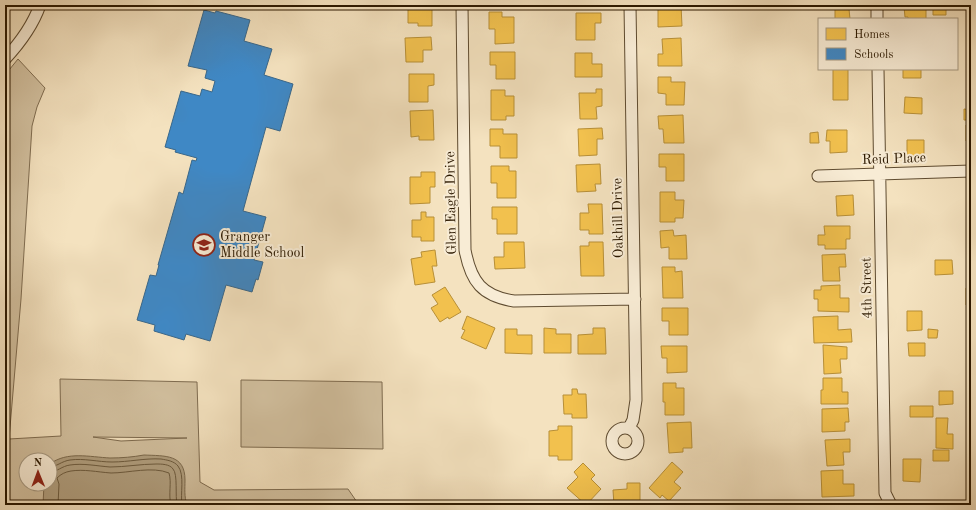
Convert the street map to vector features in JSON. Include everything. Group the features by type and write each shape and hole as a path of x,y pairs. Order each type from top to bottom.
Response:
{"street":[{"path":"5,59 37,15 40,5"},
{"name":"Glen Eagle Drive","path":"462,5 465,250 470,273 476,282 484,289 502,299 514,301 634,299"},
{"name":"Oakhill Drive","path":"629,428 635,411 636,400 630,5"},
{"path":"877,5 877,18"},
{"name":"4th Street","path":"878,70 885,493 891,505"},
{"name":"Reid Place","path":"818,176 971,171"}],"shaded area":[{"path":"18,59 45,88 37,107 32,126 21,299 9,439 61,436 60,379 197,382 200,482 214,490 348,489 359,505 5,505 5,75","holes":["93,437 187,438 121,441"]},
{"path":"241,380 382,382 383,449 241,447"}],"water":[{"path":"144,455 166,456 178,461 182,465 184,472 187,505 43,505 44,492 58,492 58,460 71,456 110,458"}],"building: Homes":[{"path":"408,5 432,5 432,26 418,26 418,23 408,23"},
{"path":"658,5 681,5 682,26 658,27"},
{"path":"933,5 946,5 946,15 933,15"},
{"path":"926,6 926,18 905,17 904,7"},
{"path":"835,9 849,9 850,18 835,18"},
{"path":"489,12 502,12 502,17 514,17 514,43 495,44 495,29 489,29"},
{"path":"576,13 601,13 601,23 595,23 595,40 576,40"},
{"path":"431,37 432,50 423,50 423,62 406,62 405,38"},
{"path":"681,38 682,66 658,66 658,54 663,54 662,39"},
{"path":"490,52 515,52 515,79 496,79 496,65 490,65"},
{"path":"575,53 592,53 592,64 602,64 602,77 575,77"},
{"path":"833,70 848,70 848,100 833,100"},
{"path":"903,70 921,70 921,78 903,78"},
{"path":"409,74 434,74 434,85 428,86 428,102 409,102"},
{"path":"658,77 671,77 671,82 685,82 684,105 666,105 666,94 658,93"},
{"path":"596,89 602,89 602,106 596,107 597,119 580,119 579,93 596,93"},
{"path":"491,90 505,90 505,96 514,96 514,116 506,116 506,120 491,120"},
{"path":"905,97 922,98 922,114 904,113"},
{"path":"964,109 971,110 971,120 964,120"},
{"path":"433,110 434,140 419,140 419,136 411,137 410,111"},
{"path":"683,115 684,143 664,143 663,129 659,129 658,116"},
{"path":"966,125 971,125 971,141 966,141"},
{"path":"602,128 603,139 597,139 597,155 579,156 578,129"},
{"path":"490,129 503,129 503,134 517,134 517,158 500,158 500,146 490,146"},
{"path":"827,130 847,130 847,152 830,153 830,141 826,141"},
{"path":"818,132 819,143 810,143 810,133"},
{"path":"907,140 924,140 924,156 907,156"},
{"path":"659,154 684,154 684,181 666,181 666,167 659,167"},
{"path":"600,164 601,184 595,184 596,191 577,192 576,165"},
{"path":"491,166 509,166 509,171 516,171 516,198 497,198 497,183 491,183"},
{"path":"421,172 435,172 435,187 430,187 430,203 410,204 410,177 421,177"},
{"path":"660,192 675,192 675,200 684,200 683,218 675,218 675,222 660,222"},
{"path":"853,195 854,215 837,216 836,196"},
{"path":"588,204 602,204 603,234 589,234 589,230 580,230 580,213 589,213"},
{"path":"492,207 517,207 517,234 497,234 497,219 492,219"},
{"path":"421,212 426,212 426,217 434,217 434,241 421,241 421,237 412,237 412,220 421,220"},
{"path":"824,226 850,226 850,239 846,239 846,249 825,249 825,245 818,245 818,235 825,235"},
{"path":"673,230 674,236 686,235 687,259 669,259 669,247 661,248 660,231"},
{"path":"504,242 524,242 525,268 495,269 494,257 504,257"},
{"path":"589,242 603,242 604,276 581,276 580,246 589,246"},
{"path":"435,250 437,266 432,266 435,282 415,285 411,259 422,257 421,252"},
{"path":"845,254 846,267 839,267 840,281 823,281 822,255"},
{"path":"935,260 952,260 953,274 935,275"},
{"path":"967,266 971,266 971,284 967,284"},
{"path":"662,267 675,267 675,272 682,271 683,298 663,298"},
{"path":"840,285 840,298 849,298 849,312 818,311 818,299 814,299 814,290 821,290 821,286"},
{"path":"445,287 461,312 440,322 431,308 438,304 432,295"},
{"path":"966,288 971,288 971,305 966,305"},
{"path":"662,308 688,308 688,335 669,335 669,321 662,321"},
{"path":"907,311 922,311 922,330 907,331"},
{"path":"467,316 495,328 486,349 461,338 465,330 462,329"},
{"path":"838,316 838,330 851,329 852,342 814,343 813,317"},
{"path":"544,328 556,329 556,334 571,334 571,353 544,353"},
{"path":"593,328 605,328 606,354 578,354 578,335 593,334"},
{"path":"505,329 517,329 517,335 532,335 532,354 505,353"},
{"path":"928,329 938,330 937,338 928,338"},
{"path":"908,343 925,343 925,356 909,356"},
{"path":"823,345 847,347 847,359 840,359 841,373 824,374"},
{"path":"661,346 687,346 687,372 667,373 667,358 662,358"},
{"path":"823,378 842,378 842,392 848,392 848,404 821,404"},
{"path":"663,383 676,383 676,388 684,388 684,415 665,415"},
{"path":"572,389 577,389 578,394 586,394 587,418 572,418 572,414 564,414 563,395 572,395"},
{"path":"939,391 953,391 953,404 939,405"},
{"path":"967,396 971,396 971,414 968,414"},
{"path":"910,406 933,406 933,417 910,417"},
{"path":"848,408 849,422 845,422 845,431 822,432 822,409"},
{"path":"936,418 948,418 947,434 953,434 953,449 936,448"},
{"path":"691,422 692,448 683,448 683,452 669,453 667,423"},
{"path":"558,426 572,426 572,460 558,460 558,456 549,456 549,431 558,430"},
{"path":"850,439 850,452 843,452 844,465 827,466 825,440"},
{"path":"968,449 971,449 971,465 968,465"},
{"path":"933,450 949,450 949,461 933,461"},
{"path":"903,459 921,459 920,482 903,481"},
{"path":"672,462 683,472 674,482 681,488 669,501 662,495 660,498 649,488"},
{"path":"583,463 595,475 591,479 601,489 586,505 567,488 578,477 574,472"},
{"path":"843,470 843,484 854,484 854,496 822,497 821,471"},
{"path":"627,483 640,483 640,505 614,505 613,490 627,489"}],"building: Schools":[{"path":"204,10 215,13 216,11 250,20 244,41 272,49 264,75 293,84 280,131 266,127 243,211 266,217 254,260 263,262 258,280 256,279 252,292 226,285 210,341 186,334 184,340 154,331 155,325 137,320 150,275 156,276 179,192 183,194 192,160 196,161 197,158 175,152 176,150 165,147 181,91 200,96 202,89 212,92 215,81 205,78 207,70 188,66"}],"place":[{"name":"Granger Middle School","path":"204,245"}]}
